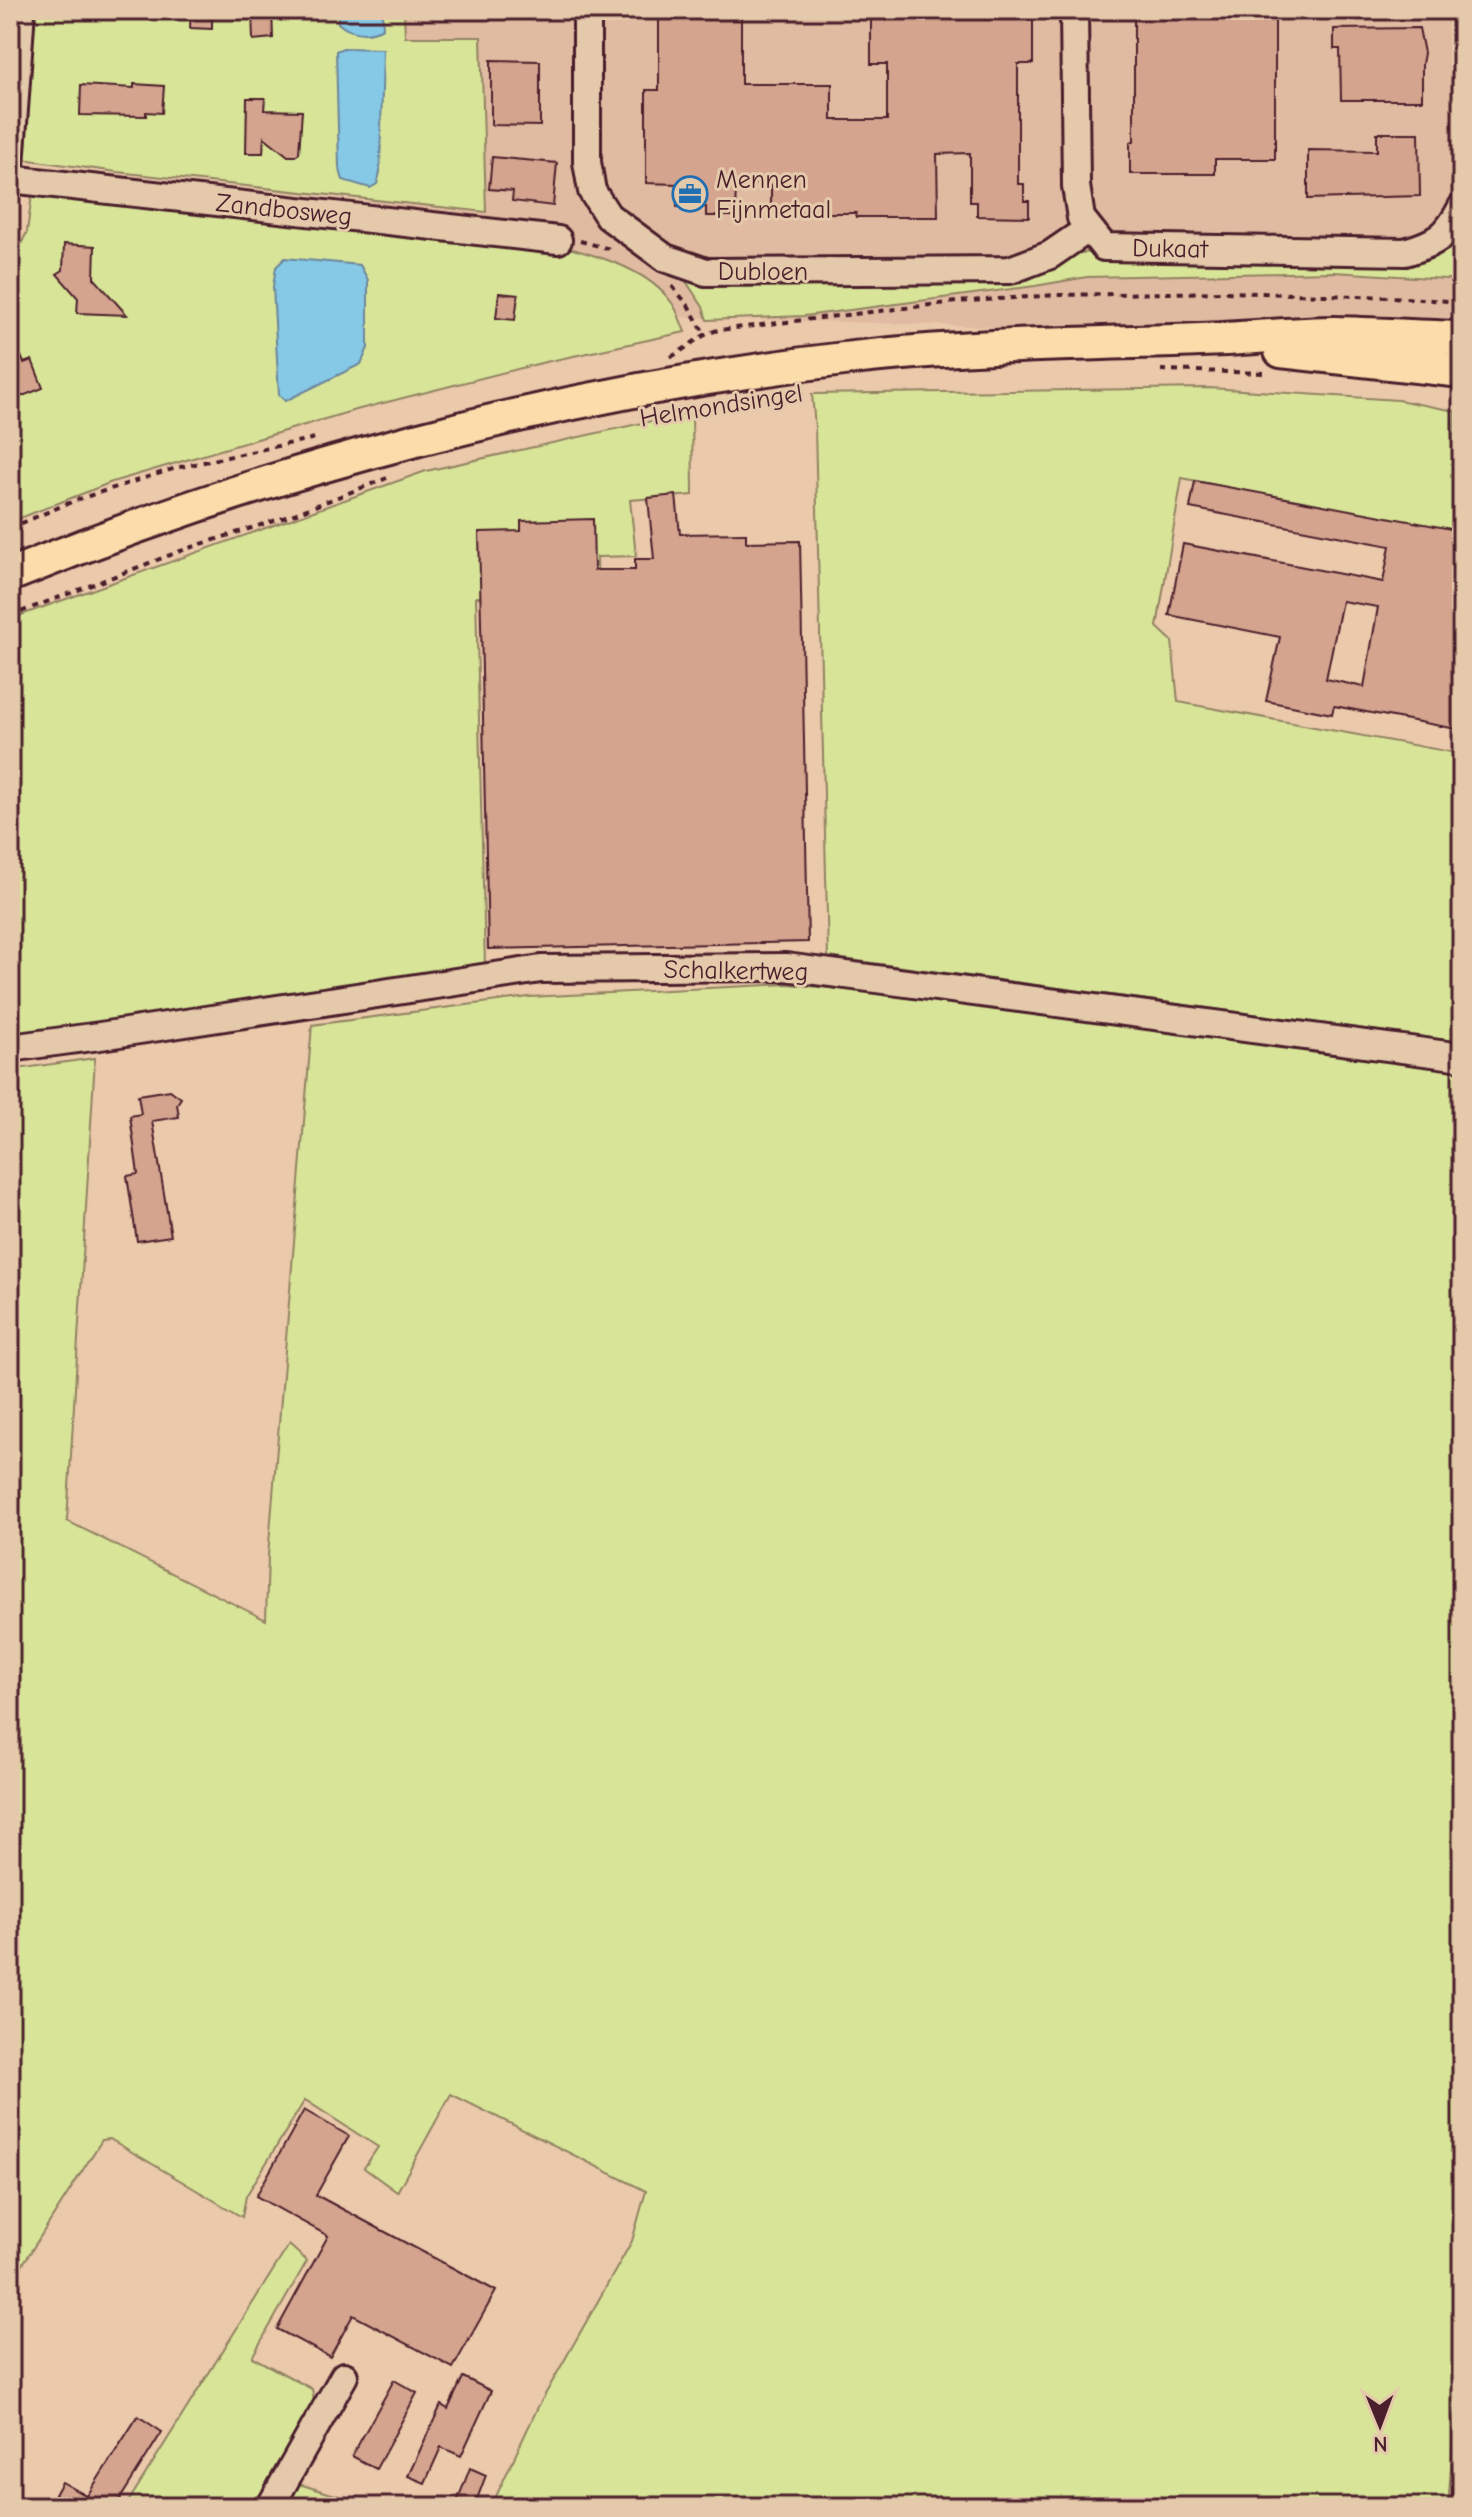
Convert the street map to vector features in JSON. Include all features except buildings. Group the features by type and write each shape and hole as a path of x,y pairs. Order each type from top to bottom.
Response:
{"main road":[{"name":"Helmondsingel","path":"10,575 212,500 339,461 478,425 636,391 844,359 978,347 1333,333 1462,338"},
{"name":"Helmondsingel","path":"1202,340 1462,371"}],"street":[{"path":"10,166 21,10"},
{"name":"Dubloen","path":"587,10 587,162 592,191 608,216 665,258 706,272 1010,270 1050,255 1088,229"},
{"path":"1074,10 1076,186 1081,218 1088,229"},
{"name":"Zandbosweg","path":"10,179 558,240"},
{"name":"Dukaat","path":"1088,229 1104,247 1405,252 1430,245 1450,230 1462,207"},
{"name":"Schalkertweg","path":"10,1048 541,969 786,967 1462,1057"},
{"path":"270,2507 344,2376"}],"path":[{"path":"558,240 582,241 620,254"},
{"path":"668,282 688,305 704,333 956,302 1057,295 1226,292 1462,302"},
{"path":"1151,370 1275,374"},
{"path":"10,616 172,554 289,516 392,476"}],"shaded area":[{"path":"357,10 1462,10 1462,341 579,314 385,385"}],"green space":[{"path":"29,10 404,10 405,37 481,37 486,212 22,159"},
{"path":"32,195 116,200 569,248 611,261 651,282 672,303 685,332 541,363 352,411 112,482 10,522 10,267 27,232"},
{"path":"1454,247 1462,256 1462,280 1334,272 1087,277 804,316 707,320 703,307 683,277 706,280 1028,280 1078,253 1399,261 1432,258"},
{"path":"1209,388 1398,400 1455,411 1452,534 1182,478 1157,627 1172,641 1178,702 1462,754 1462,1042 828,957 812,394"},
{"path":"692,412 693,495 630,500 636,556 597,557 598,596 476,597 485,966 10,1035 10,619 426,471"},
{"path":"788,984 1462,1065 1462,2320 1448,2507 491,2507 538,2407 632,2241 646,2191 451,2094 397,2192 364,2168 378,2147 305,2100 246,2196 242,2217 110,2139 102,2140 10,2284 10,1070 95,1058 67,1521 266,1620 268,1556 312,1025 529,997"},
{"path":"289,2245 307,2261 252,2357 312,2389 316,2412 261,2507 125,2507"},
{"path":"299,2484 374,2507 286,2507"}],"water":[{"path":"337,10 382,10 383,28 365,33 348,30 338,23"},
{"path":"343,48 383,49 380,172 377,184 370,188 343,180 339,167 336,51"},
{"path":"285,258 360,265 368,280 368,348 361,364 285,401 279,395 273,287 276,267"}],"place":[{"name":"Mennen Fijnmetaal","path":"690,194"}]}
